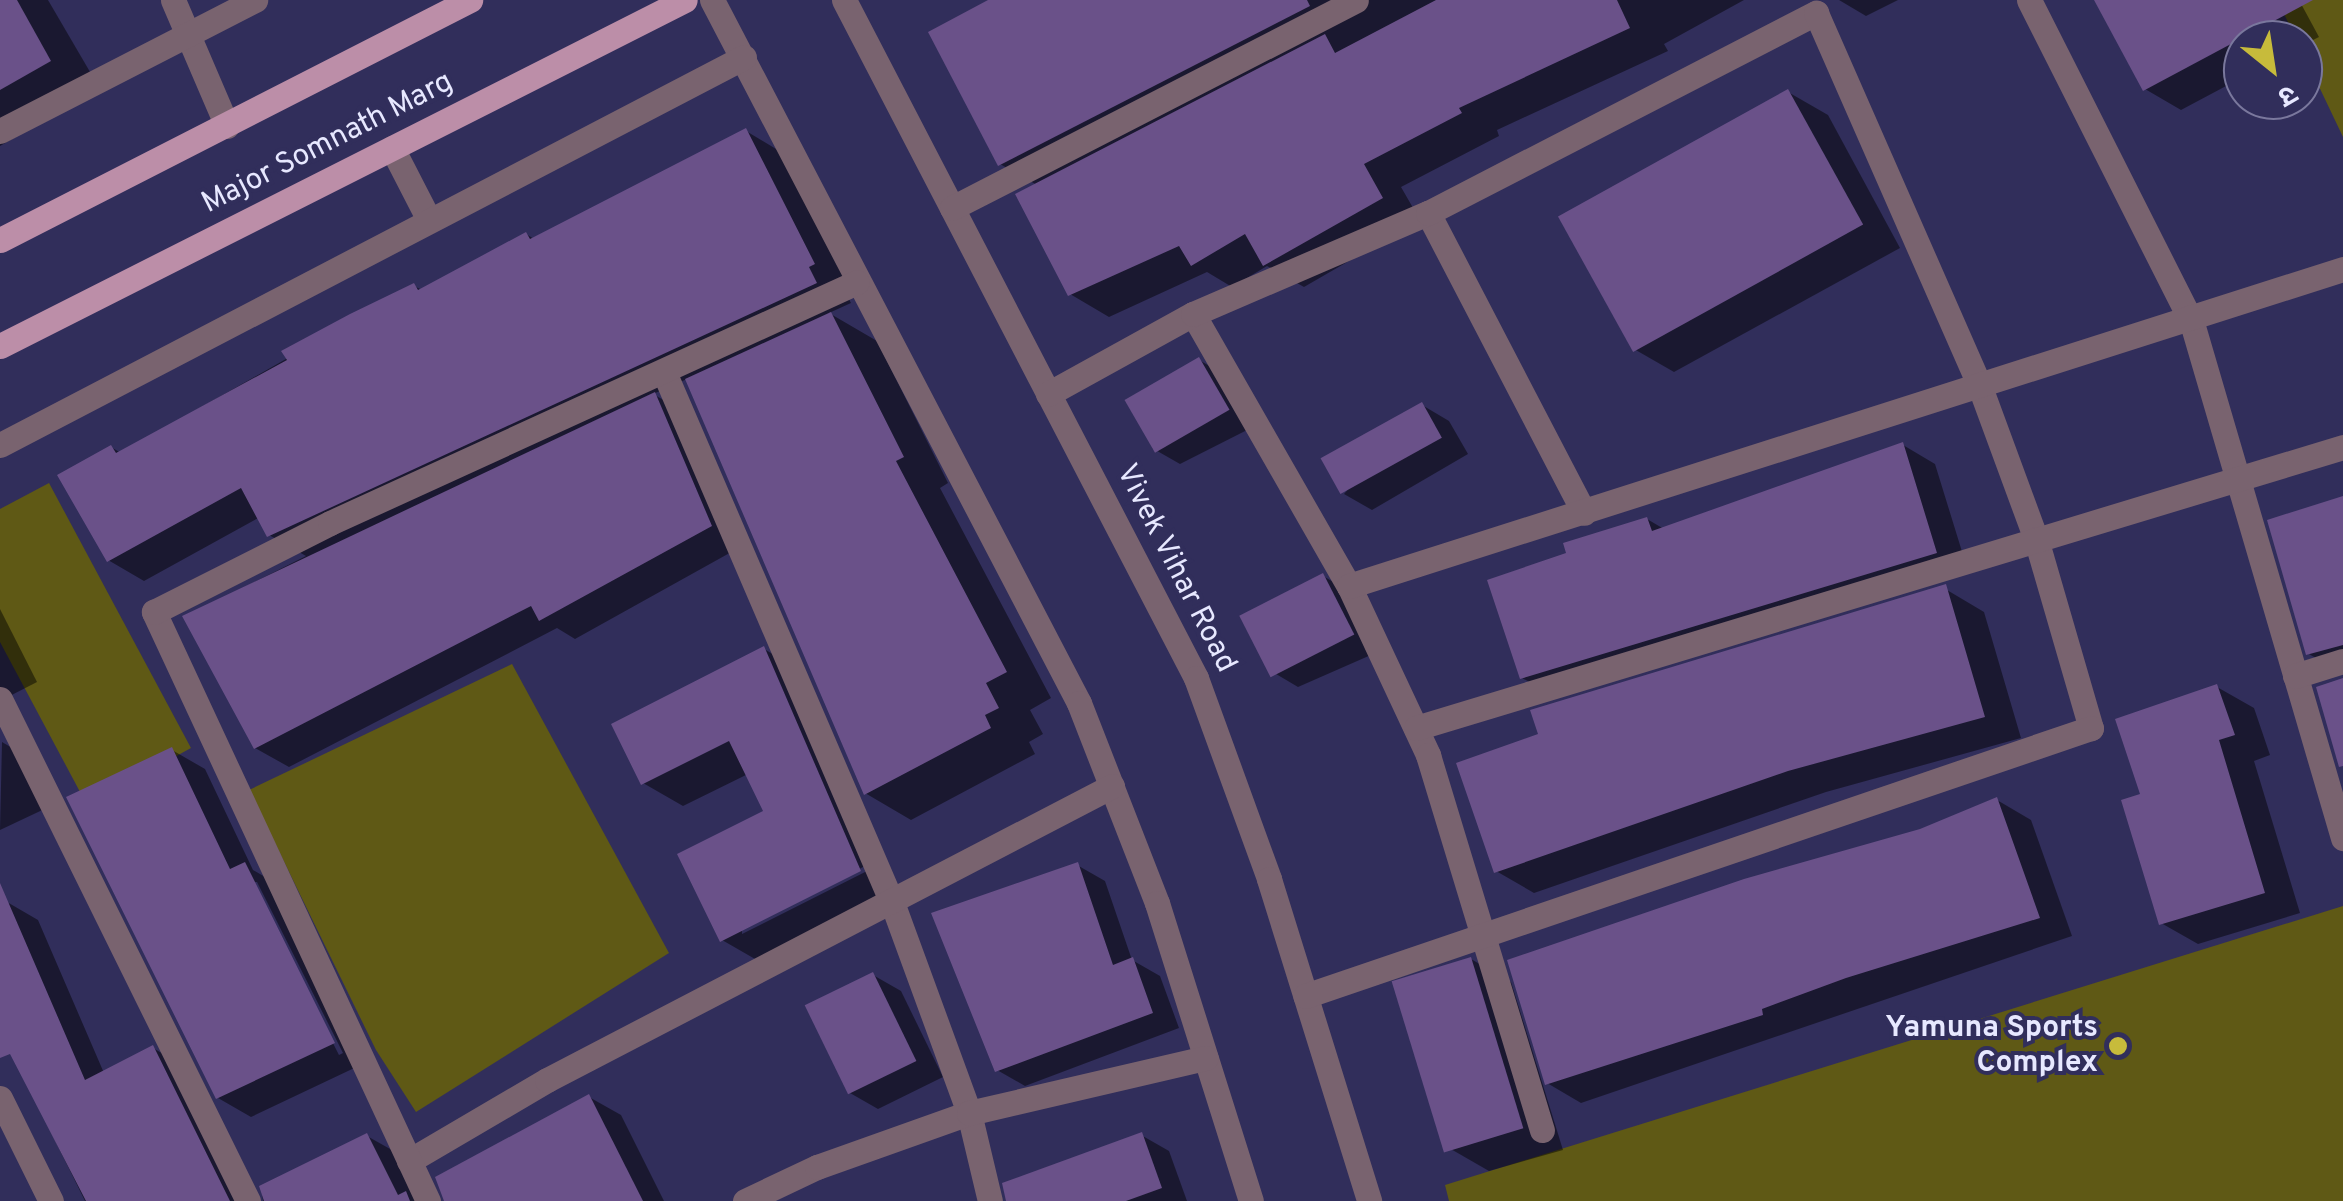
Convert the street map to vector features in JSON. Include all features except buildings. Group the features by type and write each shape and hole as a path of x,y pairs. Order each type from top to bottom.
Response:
{"main road":[{"name":"Major Somnath Marg","path":"0,240 470,0"},
{"name":"Major Somnath Marg","path":"0,346 685,0"}],"street":[{"path":"173,0 227,126"},
{"path":"0,131 255,0"},
{"path":"712,0 1079,702 1206,1058 1250,1201"},
{"name":"Vivek Vihar Road","path":"844,0 1196,678 1305,996 1370,1201"},
{"path":"952,208 1356,0"},
{"path":"2029,0 2189,319 2343,838"},
{"path":"1048,394 1194,314 1428,213 1816,13 1980,386 2036,539 2091,728 1305,996"},
{"path":"0,446 744,56"},
{"path":"392,148 429,220"},
{"path":"1428,213 1584,513"},
{"path":"1349,586 2343,269"},
{"path":"428,1201 154,612 330,524 857,282"},
{"path":"1194,314 1349,586 1416,728 1542,1130"},
{"path":"664,372 893,905 968,1113 990,1201"},
{"path":"1416,728 2343,448"},
{"path":"2295,676 2343,661"},
{"path":"0,699 248,1201"},
{"path":"409,1162 547,1080 893,905 1112,786"},
{"path":"745,1201 968,1113 1206,1058"},
{"path":"0,1098 51,1201"}],"shaded area":[{"path":"2277,0 2343,0 2343,137 2323,95 2323,20 2287,20"},
{"path":"49,483 191,748 87,805 0,642 0,509"},
{"path":"512,664 669,953 416,1112 376,1050 249,790"},
{"name":"Yamuna Sports Complex","path":"2343,906 2343,1201 1449,1201 1445,1185"}],"place":[{"name":"Yamuna Sports Complex","path":"2118,1046"}]}
